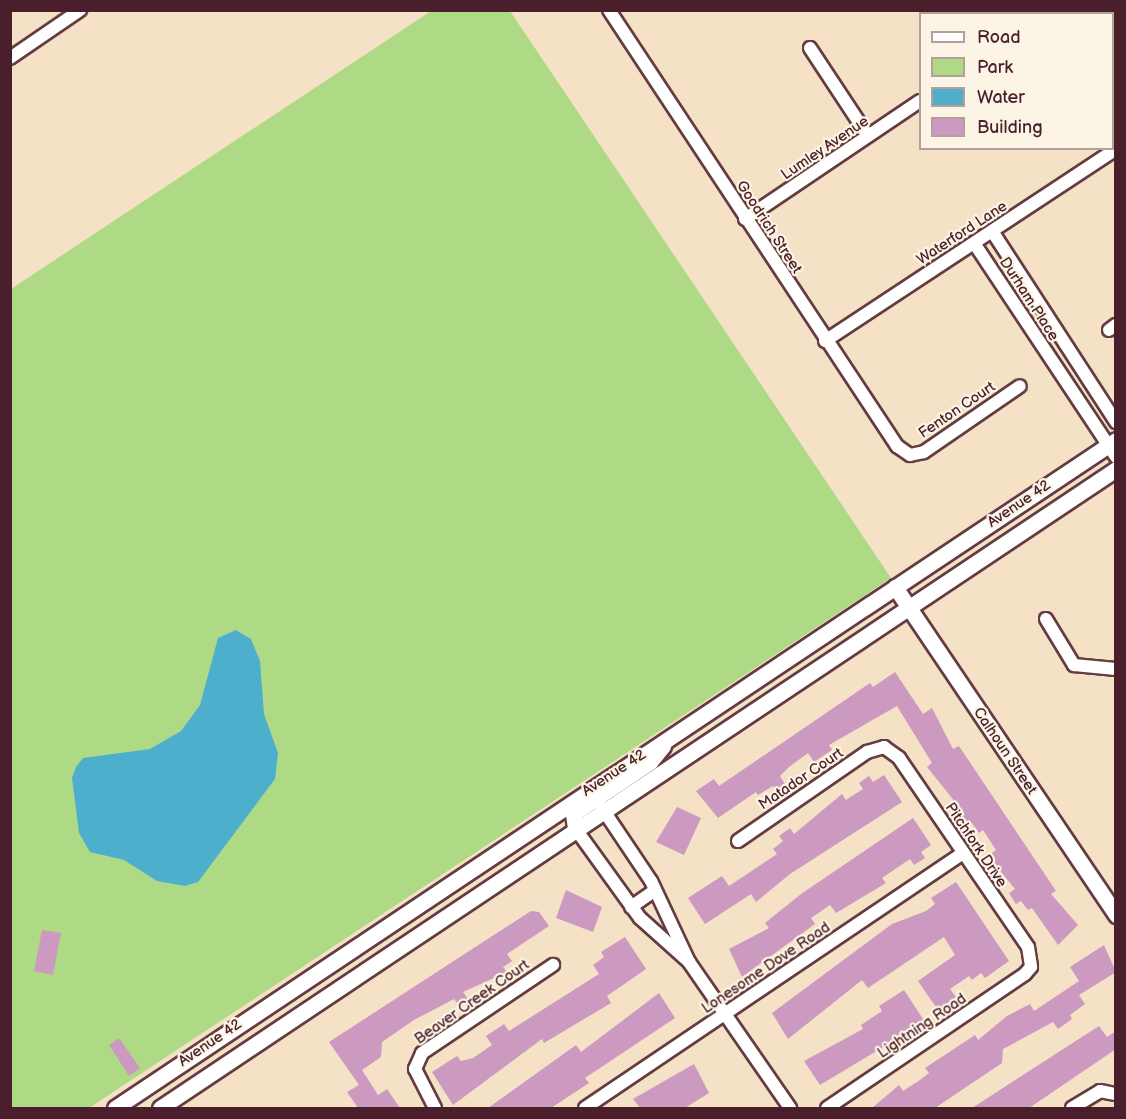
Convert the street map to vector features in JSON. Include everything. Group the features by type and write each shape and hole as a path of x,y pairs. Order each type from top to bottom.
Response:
{"street":[{"path":"11,58 80,10"},
{"name":"Goodrich Street","path":"609,10 886,433 910,455"},
{"path":"810,48 868,136"},
{"name":"Lumley Avenue","path":"746,219 919,102"},
{"name":"Waterford Lane","path":"825,341 1116,149"},
{"name":"Durham Place","path":"992,231 1116,422"},
{"name":"Durham Place","path":"974,243 1059,371 1113,447"},
{"path":"1059,371 1075,360"},
{"name":"Fenton Court","path":"910,455 940,442 1020,386"},
{"name":"Avenue 42","path":"115,1108 895,587 1113,447"},
{"name":"Avenue 42","path":"160,1108 602,808 1116,469"},
{"name":"Calhoun Street","path":"895,587 1116,915"},
{"path":"1046,619 1074,665 1116,669"},
{"path":"675,733 650,762 573,814 575,828 631,906 689,962"},
{"name":"Matador Court","path":"738,841 867,752 884,747"},
{"name":"Pitchfork Drive","path":"884,747 899,758 1028,947 1031,967"},
{"path":"602,808 655,890 689,962 790,1108"},
{"name":"Lonesome Dove Road","path":"585,1108 963,853"},
{"path":"631,906 655,890"},
{"name":"Beaver Creek Court","path":"435,1108 415,1069 422,1053 553,965"},
{"name":"Lightning Road","path":"827,1108 1031,967"},
{"path":"1072,1108 1112,1092"}],"green space":[{"path":"431,11 510,11 891,578 89,1108 11,1108 11,289"}],"water":[{"path":"236,630 251,639 260,661 264,714 278,753 275,779 198,882 185,886 157,881 124,860 90,852 79,833 72,778 76,767 83,758 150,749 181,731 200,705 218,638"}],"building":[{"path":"895,672 923,714 932,708 953,749 959,746 1056,891 1051,894 1078,925 1058,945 1032,908 1028,910 1021,901 1016,904 1009,893 1015,889 988,856 996,850 983,830 979,833 972,823 965,828 958,817 964,813 927,767 932,763 897,706 829,745 832,750 814,762 808,753 780,776 786,786 777,792 773,786 758,795 756,792 718,818 696,791 714,779 719,786 870,683 873,687"},
{"path":"884,775 902,802 790,874 756,902 751,894 705,924 688,898 722,876 729,886 777,854 773,849 783,841 779,836 790,828 794,834 842,794 846,800 863,789 859,783 869,776 873,782"},
{"path":"677,807 701,818 684,855 656,842"},
{"path":"913,818 931,845 921,852 925,858 914,865 910,859 882,878 886,883 836,913 830,905 811,918 815,924 742,977 729,949 769,928 765,923 801,894"},
{"path":"956,882 1009,961 985,978 981,973 972,980 969,976 950,989 956,997 938,1010 918,981 955,955 944,937 868,988 862,980 788,1039 772,1013 892,924 926,911 935,904 931,898"},
{"path":"566,890 602,907 593,932 556,918"},
{"path":"531,911 539,912 549,926 507,954 512,961 503,967 507,972 463,992 468,999 459,1006 454,999 414,1020 382,1042 381,1057 362,1070 378,1095 387,1089 400,1108 358,1108 347,1092 359,1085 329,1042"},
{"path":"42,930 61,933 53,975 34,971"},
{"path":"625,937 646,969 607,996 611,1003 544,1043 542,1039 453,1105 432,1072 457,1056 461,1061 473,1058 492,1045 486,1036 504,1024 509,1031 599,974 593,965 604,957 601,952"},
{"path":"1104,945 1116,972 1079,995 1085,1004 1070,1015 1072,1019 1058,1029 1053,1022 1003,1049 1002,1063 935,1108 872,1108 899,1085 903,1091 920,1080 929,1073 925,1068 975,1035 978,1040 1007,1016 1030,1004 1034,1011 1079,981 1070,967"},
{"path":"904,990 925,1022 820,1085 804,1061 863,1029 861,1025 882,1011 879,1006"},
{"path":"659,993 675,1018 585,1078 589,1083 551,1108 488,1108 576,1045 581,1052"},
{"path":"1099,1026 1107,1037 1116,1031 1116,1049 1029,1108 972,1108"},
{"path":"119,1038 140,1068 129,1076 109,1045"},
{"path":"694,1064 709,1093 685,1108 640,1108 633,1099"}]}
